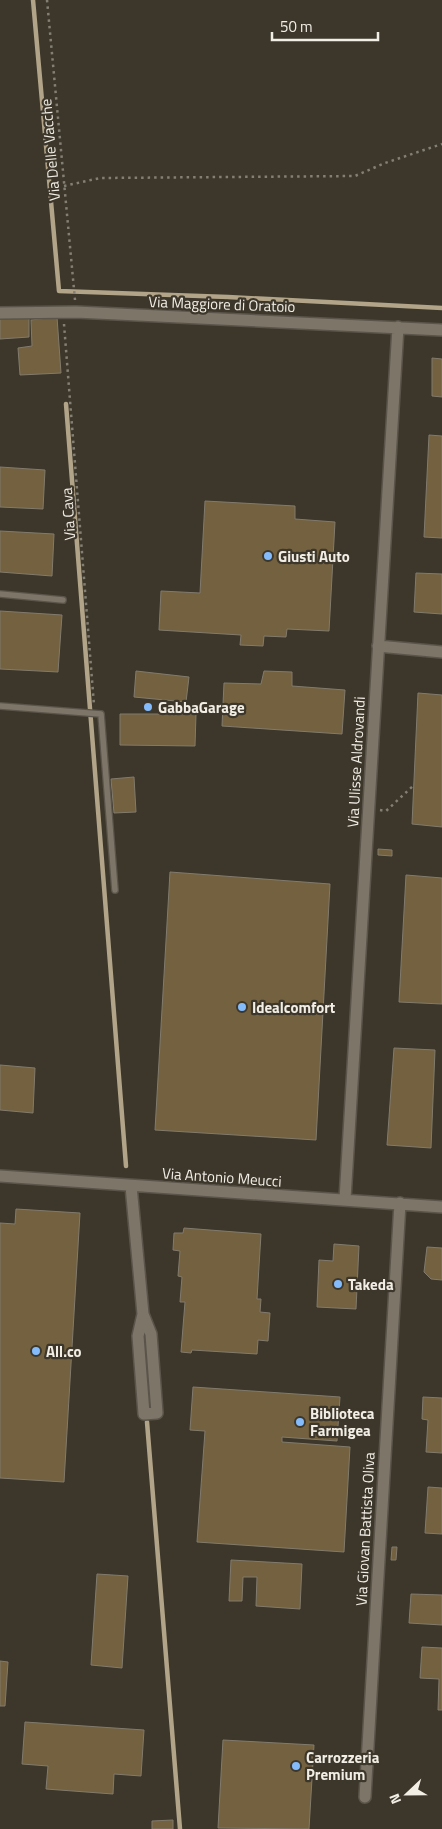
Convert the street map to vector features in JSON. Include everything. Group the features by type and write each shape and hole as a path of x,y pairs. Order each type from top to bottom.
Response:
{"street":[{"name":"Via Maggiore di Oratoio","path":"0,313 64,312 442,330"},
{"name":"Via Ulisse Aldrovandi","path":"345,1199 398,327"},
{"path":"378,646 442,652"},
{"name":"Via Antonio Meucci","path":"0,1176 442,1207"},
{"path":"132,1186 143,1314 151,1334 157,1414 144,1414 138,1336 143,1314"},
{"name":"Via Giovan Battista Oliva","path":"365,1797 400,1203"}],"lane":[{"path":"0,594 63,600"},
{"path":"0,706 101,714 115,890"}],"path":[{"name":"Via Delle Vacche","path":"47,0 75,298"},
{"path":"64,186 100,178 355,176 385,163 442,144"},
{"name":"Via Cava","path":"64,312 95,714"},
{"path":"386,811 414,786"}],"building":[{"path":"57,317 61,373 20,375 18,348 32,346 31,320"},
{"path":"0,318 29,318 29,337 0,339"},
{"path":"432,358 442,359 442,397 432,396"},
{"path":"429,435 442,436 442,538 424,537"},
{"path":"0,467 45,470 43,509 0,507"},
{"name":"Giusti Auto","path":"205,501 295,506 295,519 335,522 329,631 287,629 286,637 264,636 263,646 240,645 241,635 159,630 161,591 200,593"},
{"path":"0,531 54,534 52,576 0,572"},
{"path":"416,573 442,574 442,614 414,612"},
{"path":"0,611 62,615 58,672 0,669"},
{"path":"136,671 189,677 186,702 134,697"},
{"path":"264,671 292,672 292,686 345,690 342,734 222,726 224,683 261,684"},
{"path":"418,693 442,695 442,827 412,824"},
{"path":"120,714 196,714 195,746 120,745"},
{"path":"134,777 136,812 114,813 111,779"},
{"path":"378,849 392,850 392,856 378,855"},
{"name":"Idealcomfort","path":"170,872 330,884 316,1140 155,1130"},
{"path":"406,875 442,878 442,1004 399,1002"},
{"path":"394,1048 435,1050 431,1148 387,1145"},
{"path":"0,1065 35,1068 33,1113 0,1110"},
{"name":"All.co","path":"16,1209 80,1213 64,1482 0,1478 0,1223 15,1224"},
{"path":"184,1228 261,1234 257,1299 261,1299 260,1312 270,1313 268,1341 258,1340 257,1354 192,1350 191,1353 181,1352 185,1302 180,1302 182,1277 178,1276 180,1251 173,1250 174,1233 183,1233"},
{"name":"Takeda","path":"334,1244 359,1246 356,1309 317,1307 319,1260 333,1261"},
{"path":"427,1247 442,1248 442,1280 431,1279 424,1272"},
{"path":"193,1387 340,1397 337,1441 282,1437 282,1442 350,1447 344,1552 197,1542 205,1431 190,1430"},
{"path":"423,1397 442,1398 442,1453 426,1452 428,1420 422,1419"},
{"path":"428,1487 442,1488 442,1534 425,1533"},
{"path":"392,1547 397,1547 396,1560 391,1560"},
{"path":"231,1560 302,1564 300,1609 256,1606 257,1577 243,1577 242,1601 229,1601"},
{"path":"97,1574 128,1576 122,1668 91,1665"},
{"path":"411,1594 442,1595 442,1625 409,1623"},
{"path":"422,1647 442,1648 442,1710 438,1710 439,1679 420,1678"},
{"path":"0,1661 8,1662 5,1706 0,1706"},
{"path":"25,1722 144,1730 141,1776 114,1774 113,1794 46,1789 48,1766 22,1764"},
{"path":"223,1740 314,1745 309,1829 218,1828"},
{"path":"173,1820 173,1829 152,1829 152,1821"}],"waterway":[{"path":"33,0 59,291 442,308"},
{"path":"66,404 126,1166"},
{"path":"147,1422 180,1829"}],"place":[{"name":"Giusti Auto","path":"268,556"},
{"name":"GabbaGarage","path":"148,707"},
{"name":"Idealcomfort","path":"242,1007"},
{"name":"Takeda","path":"338,1284"},
{"name":"All.co","path":"36,1351"},
{"name":"Biblioteca Farmigea","path":"300,1422"},
{"name":"Carrozzeria Premium","path":"296,1766"}]}
